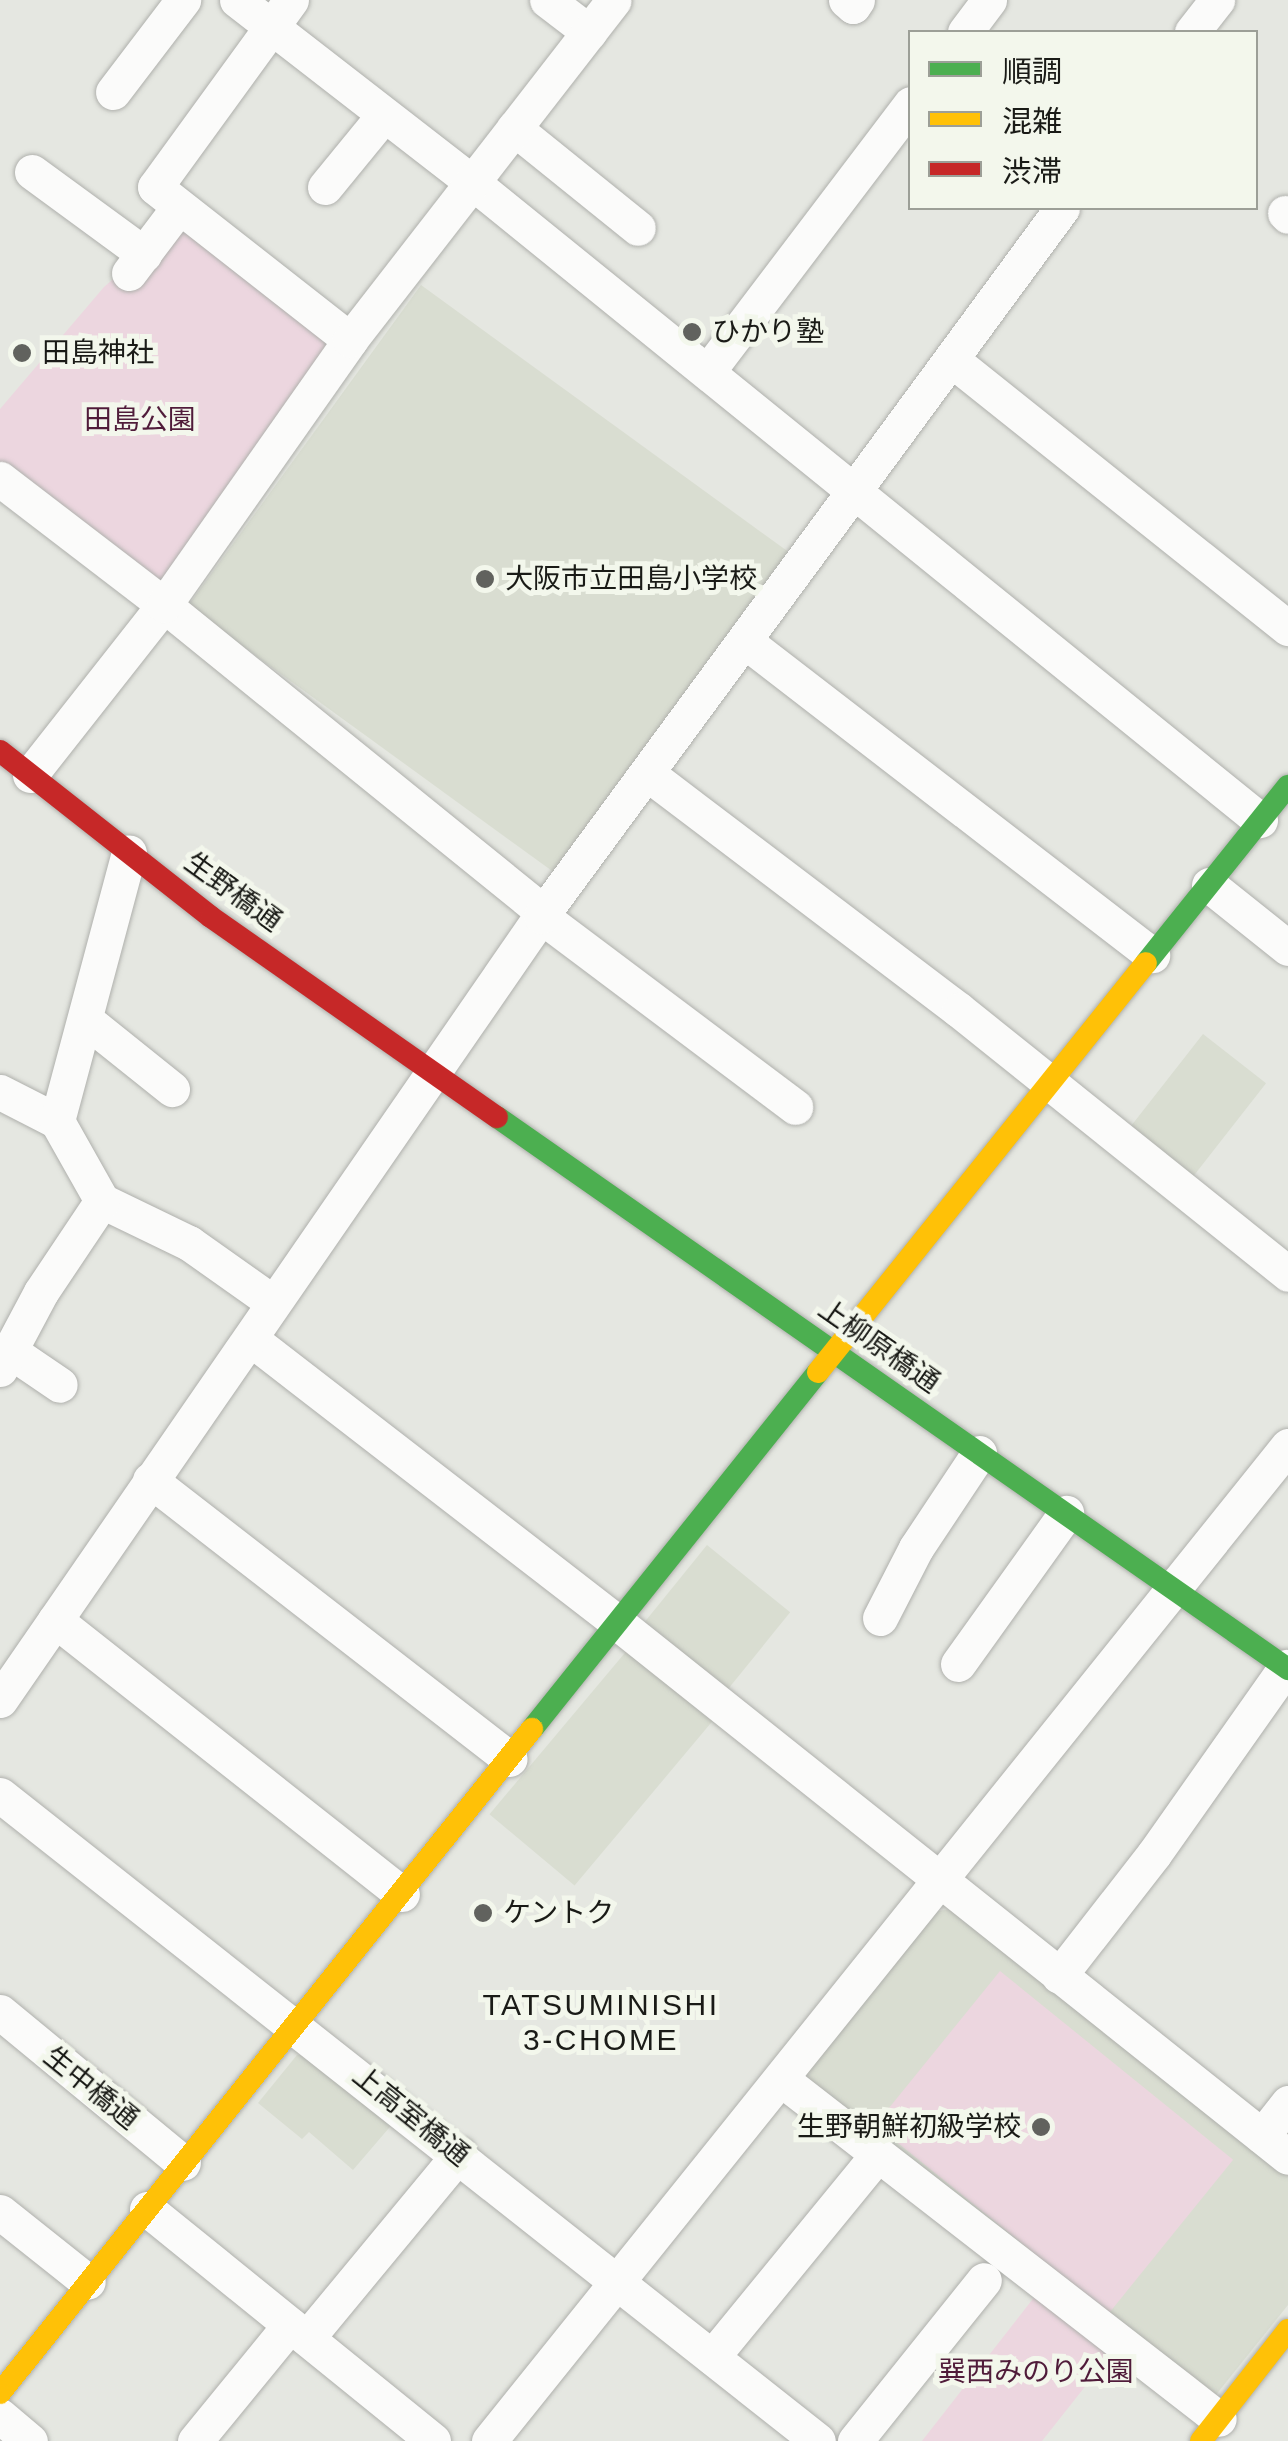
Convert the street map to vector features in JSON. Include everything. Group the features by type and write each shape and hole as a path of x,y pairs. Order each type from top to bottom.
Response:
{"street":[{"path":"113,92 183,0"},
{"path":"237,0 281,14 384,115 1260,820"},
{"path":"548,0 589,32"},
{"path":"30,775 164,604 350,340 614,0"},
{"path":"846,0 853,6 857,0"},
{"path":"1194,30 1218,0"},
{"path":"966,30 986,1"},
{"path":"281,14 155,188 350,340"},
{"path":"708,372 908,110"},
{"path":"326,186 384,115"},
{"path":"514,128 638,228"},
{"path":"32,172 136,264 179,206"},
{"path":"0,1700 150,1480 252,1340 271,1302 436,1073 542,914 952,360 1045,214"},
{"path":"952,360 1288,628"},
{"path":"0,479 164,604 542,914 794,1107"},
{"path":"746,642 1152,955"},
{"name":"生野橋通","path":"0,751 212,917 436,1073"},
{"path":"648,774 1049,1082 1288,1274"},
{"path":"0,2393 1288,786"},
{"path":"57,1121 130,852"},
{"path":"1208,884 1288,948"},
{"path":"87,1021 172,1090"},
{"name":"上柳原橋通","path":"436,1073 1287,1668"},
{"path":"0,1092 57,1121 102,1201 188,1243 271,1302"},
{"path":"60,1386 5,1360 41,1292 102,1201"},
{"path":"252,1340 618,1624 1275,2146 1288,2103"},
{"path":"490,2441 1288,1446"},
{"path":"880,1618 916,1548 979,1452"},
{"path":"150,1480 510,1759"},
{"path":"958,1664 1066,1513"},
{"path":"55,1620 402,1894"},
{"path":"1058,1976 1154,1854 1287,1668"},
{"name":"上高室橋通","path":"0,1795 818,2441"},
{"name":"生中橋通","path":"0,2012 183,2163"},
{"path":"781,2079 878,2154 1210,2430 1288,2330"},
{"path":"195,2441 459,2154"},
{"path":"712,2357 878,2154"},
{"path":"147,2209 434,2441"},
{"path":"0,2212 88,2282"},
{"path":"855,2441 984,2280"},
{"path":"0,2416 30,2441"}],"shaded area":[{"name":"大阪市立田島小学校","path":"421,285 791,554 557,875 188,606"},
{"path":"1203,1034 1266,1083 1192,1179 1129,1129"},
{"path":"707,1545 790,1612 727,1690 644,1623"},
{"path":"629,1648 714,1719 575,1886 490,1814"},
{"name":"生野朝鮮初級学校","path":"950,1909 1288,2175 1288,2305 1211,2401 794,2079 933,1912"},
{"path":"297,2055 312,2056 395,2121 353,2170 309,2132 302,2139 258,2103"}],"green space":[{"name":"田島公園","path":"180,222 333,345 159,588 0,465 0,409 104,287"},
{"path":"1000,1971 1233,2160 1109,2314 875,2125"},
{"name":"巽西みのり公園","path":"1039,2291 1114,2350 1042,2441 922,2441"}],"traffic: fast":[{"path":"1146,963 1288,786"},
{"path":"497,1117 1288,1669"},
{"path":"532,1729 818,1372"}],"traffic: slow":[{"path":"818,1372 1146,963"},
{"path":"0,2393 532,1729"},
{"path":"1201,2441 1288,2330"}],"traffic: jam":[{"path":"0,751 211,917 497,1117"}],"place":[{"name":"ひかり塾","path":"692,332"},
{"name":"田島神社","path":"22,353"},
{"name":"大阪市立田島小学校","path":"485,579"},
{"name":"ケントク","path":"483,1913"},
{"name":"生野朝鮮初級学校","path":"1041,2127"}],"district":[{"name":"TATSUMINISHI 3-CHOME","path":"601,2022"}]}
